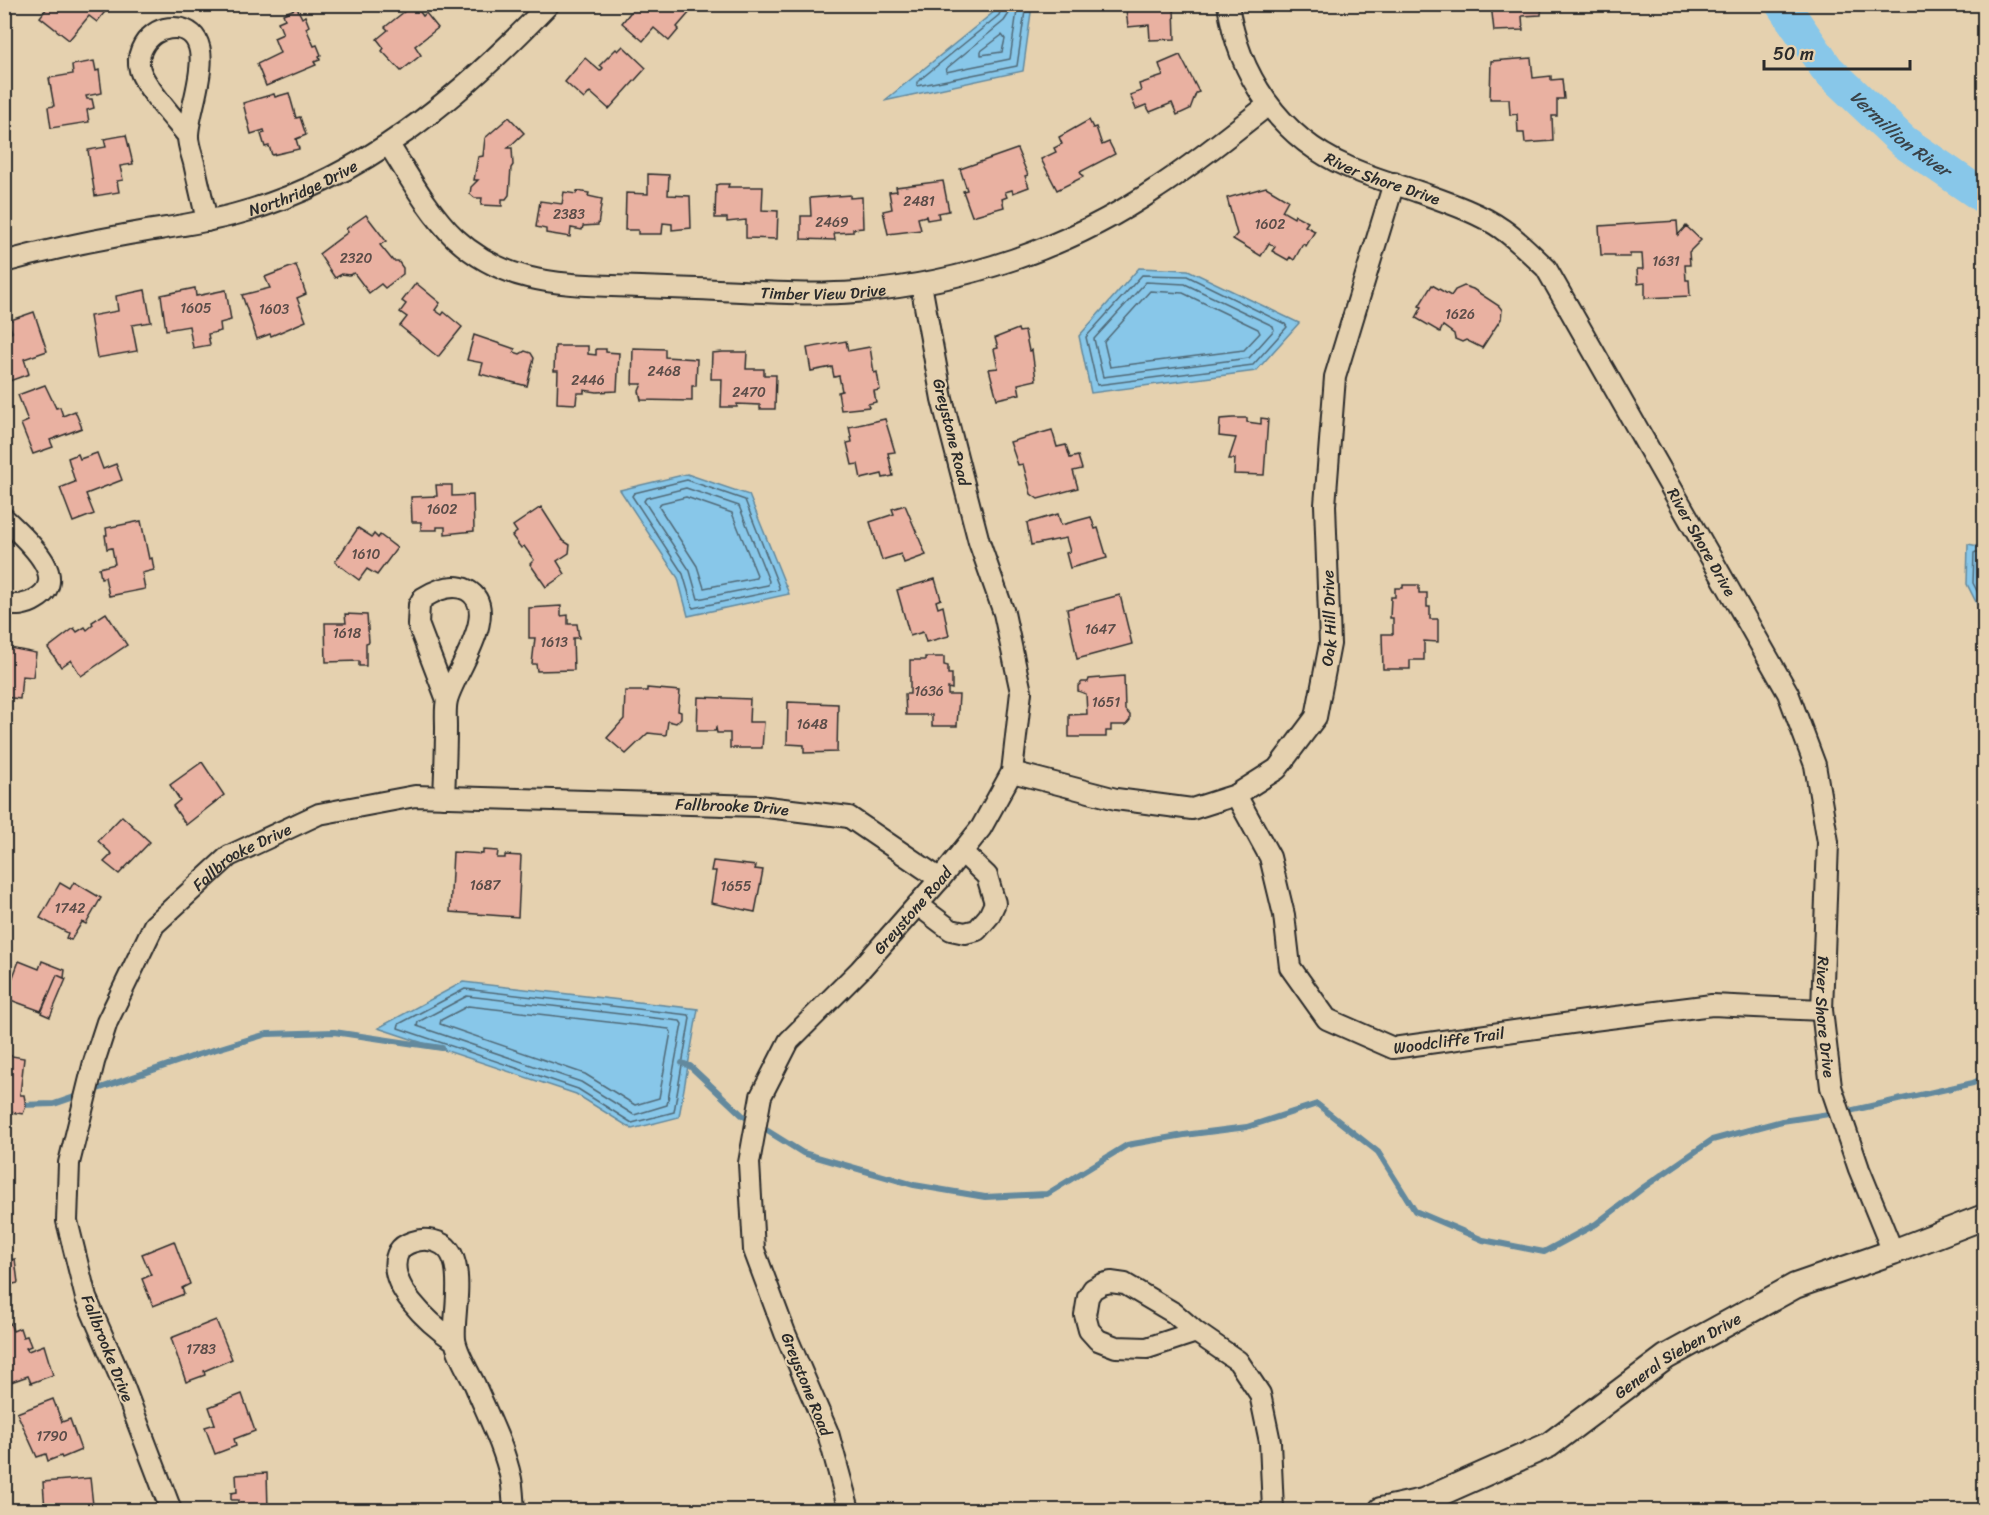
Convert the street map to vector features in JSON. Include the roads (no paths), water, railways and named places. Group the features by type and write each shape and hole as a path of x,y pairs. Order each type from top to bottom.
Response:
{"street":[{"name":"Northridge Drive","path":"4,262 79,243 237,214 299,193 341,173 389,145 441,106 549,4"},
{"name":"River Shore Drive","path":"1228,4 1231,26 1239,53 1258,90 1268,105 1298,136 1321,153 1346,166 1454,205 1501,228 1546,268 1788,693 1815,765 1828,842 1822,1010 1831,1087 1859,1168 1893,1252"},
{"path":"188,136 148,85 140,70 139,60 144,44 159,31 173,28 183,29 197,40 199,48 198,82 188,136 207,221"},
{"name":"Timber View Drive","path":"389,145 430,207 456,238 490,262 526,278 567,284 786,293 853,292 921,284 990,267 1051,245 1090,227 1157,189 1268,105"},
{"name":"Oak Hill Drive","path":"1012,772 1116,799 1192,809 1236,795 1277,769 1316,717 1330,644 1325,505 1335,377 1394,183"},
{"name":"Greystone Road","path":"849,1510 828,1433 754,1250 749,1163 761,1096 789,1041 860,970 918,905 981,828 1012,772 1021,692 1004,613 979,542 942,399 921,284"},
{"path":"4,518 39,555 50,578 45,592 35,600 15,605 4,603"},
{"path":"444,797 447,700 477,633 479,611 474,596 466,589 443,588 423,598 418,613 418,624 447,700"},
{"name":"Woodcliffe Trail","path":"1236,795 1270,857 1284,915 1290,967 1327,1019 1393,1048 1712,1005 1822,1010"},
{"name":"Fallbrooke Drive","path":"171,1510 119,1374 86,1298 67,1221 69,1163 94,1062 107,1022 154,925 229,856 319,814 416,796 759,806 849,817 940,879"},
{"path":"918,905 951,930 965,933 978,930 989,916 995,903 987,876 962,852"},
{"name":"General Sieben Drive","path":"1381,1510 1423,1502 1549,1445 1666,1357 1795,1286 1984,1217"},
{"path":"455,1341 439,1330 402,1289 395,1269 396,1258 401,1248 416,1240 430,1240 445,1246 453,1257 458,1279 455,1341 501,1445 512,1480 514,1510"},
{"path":"1196,1332 1147,1348 1116,1347 1098,1340 1089,1329 1085,1314 1088,1297 1093,1289 1102,1284 1111,1282 1125,1284 1174,1313 1196,1332 1238,1361 1260,1394 1270,1442 1273,1510"}],"water":[{"path":"998,5 1032,5 1023,71 884,101 995,11"},
{"path":"1139,268 1188,270 1299,323 1256,371 1091,393 1079,336"},
{"path":"687,474 749,495 789,594 688,616 678,578 620,490"},
{"path":"1968,544 1984,547 1984,618 1967,584"},
{"path":"463,982 698,1009 679,1117 632,1129 576,1094 378,1028"}],"waterway":[{"name":"Vermillion River","path":"1782,4 1827,69 1904,142 1984,197"},
{"path":"20,1105 54,1104 197,1055 267,1034 334,1032 442,1048"},
{"path":"682,1063 690,1066 742,1115 803,1153 914,1185 985,1197 1047,1194 1127,1145 1247,1127 1317,1104 1378,1152 1415,1211 1483,1240 1544,1252 1596,1224 1644,1187 1712,1140 1782,1121 1849,1111 1973,1083 1984,1078"}]}
